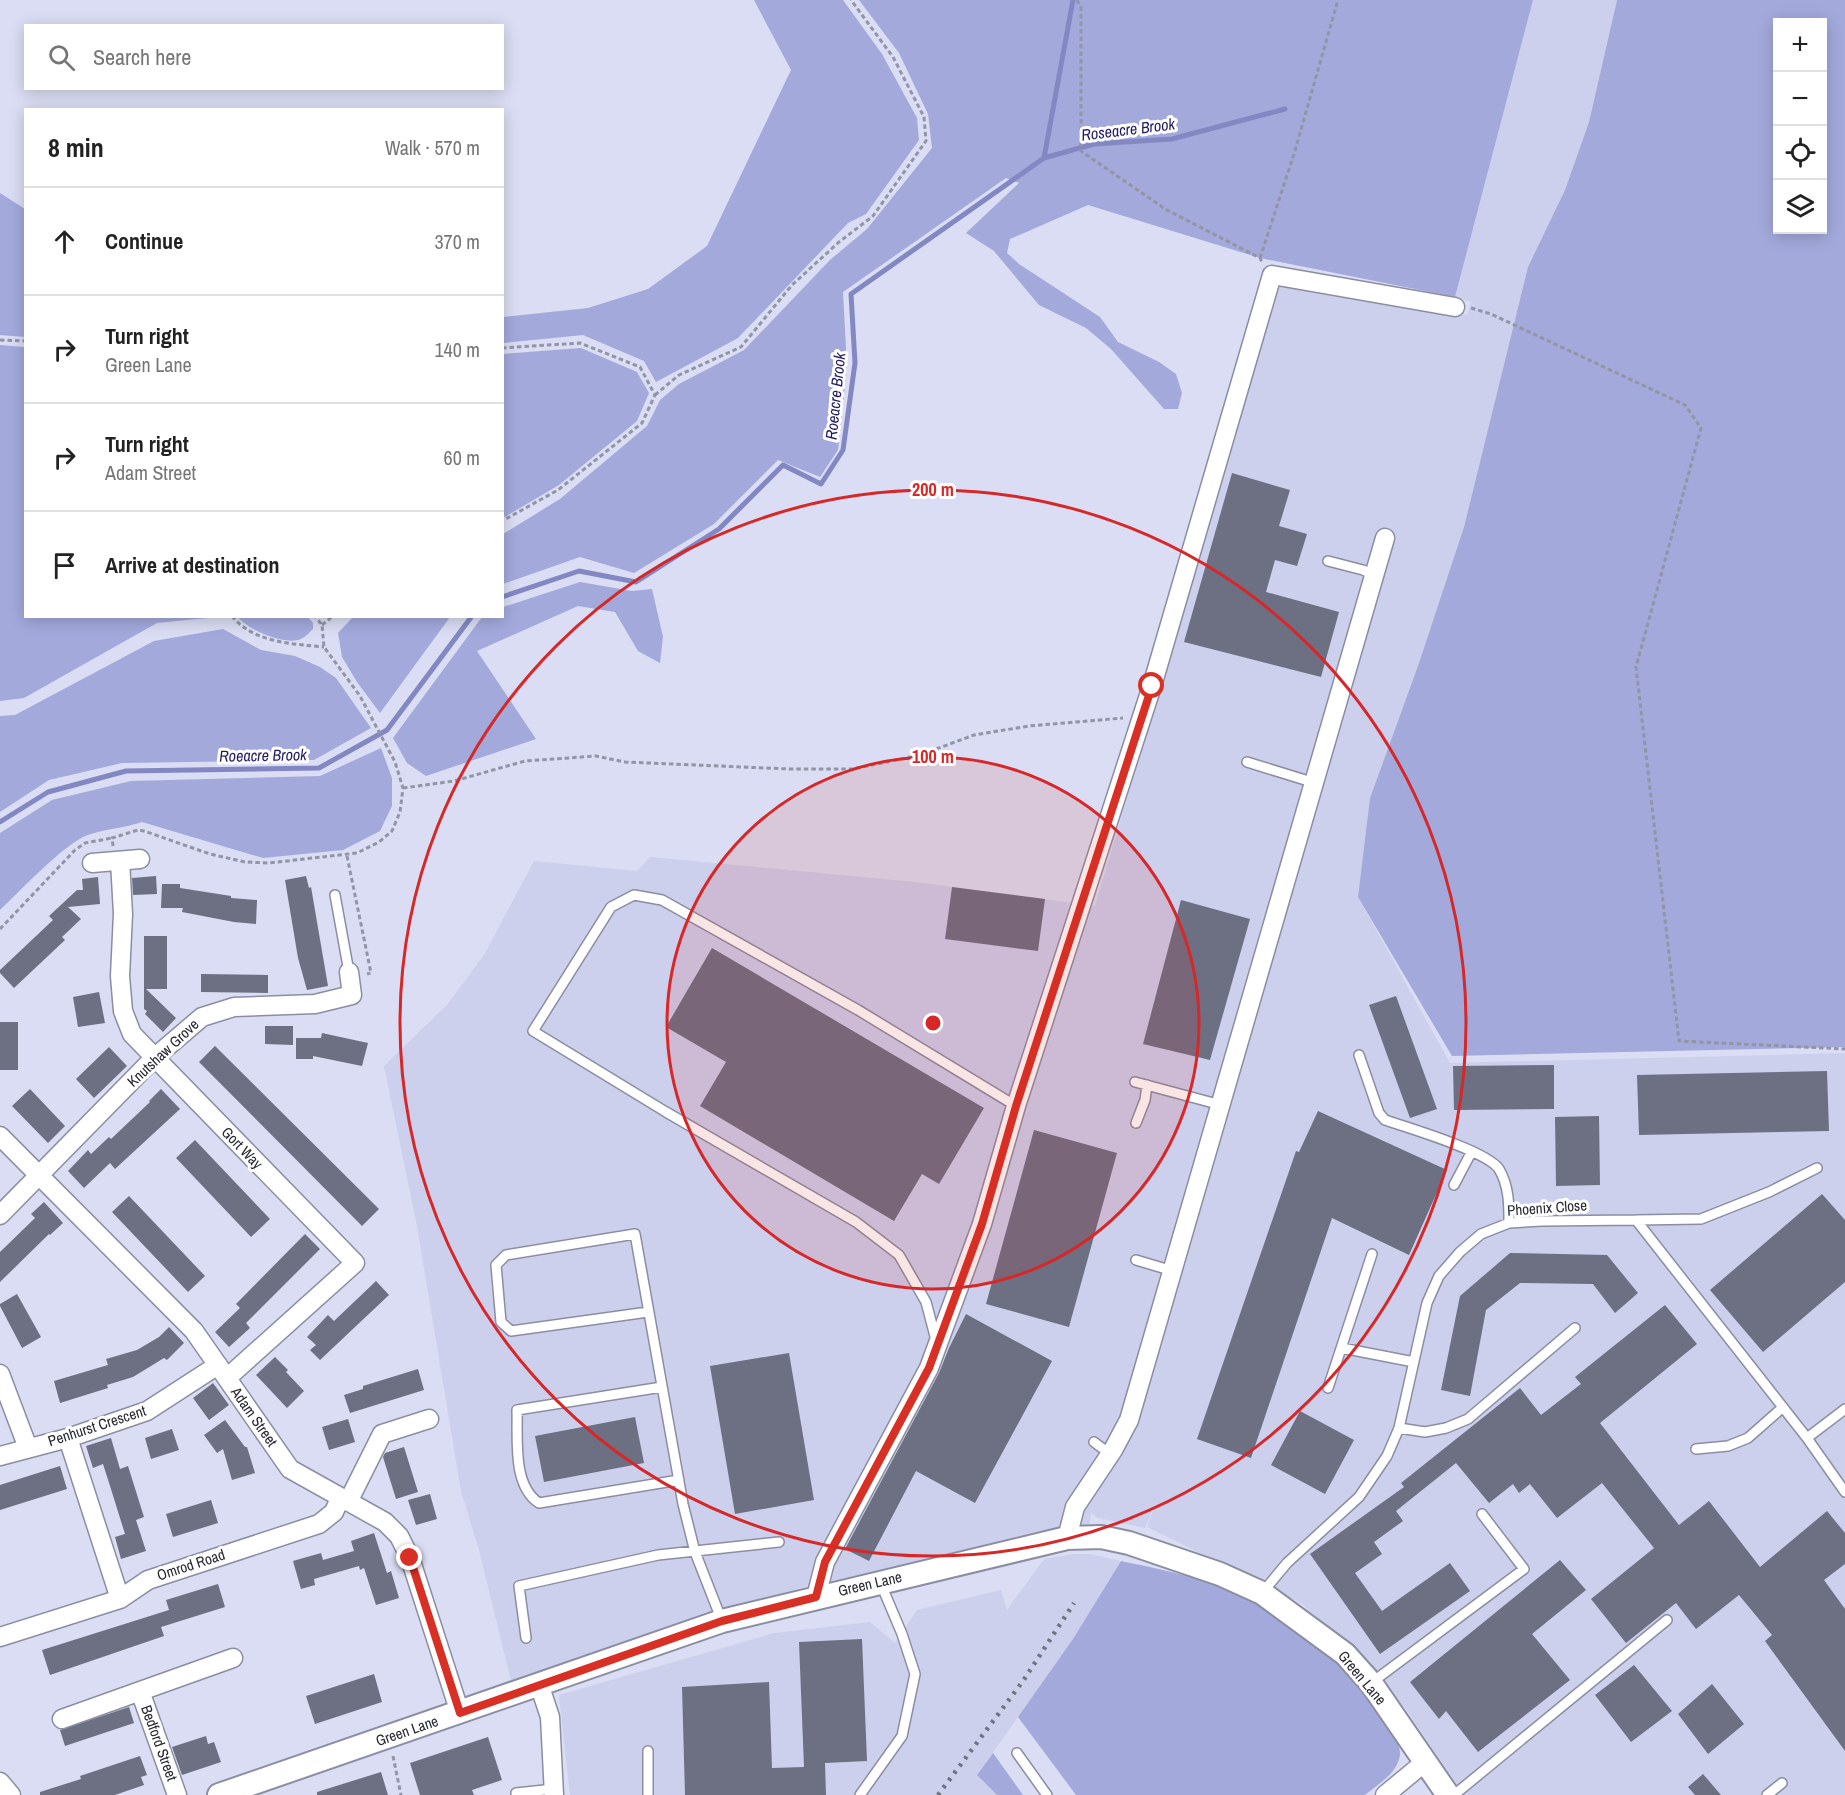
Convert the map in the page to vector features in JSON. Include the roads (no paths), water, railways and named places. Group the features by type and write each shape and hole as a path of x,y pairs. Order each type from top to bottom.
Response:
{"street":[{"path":"816,1597 825,1562 929,1368 982,1224 1016,1106 1140,725 1272,275 1455,307"},
{"path":"1067,1538 1075,1507 1129,1420 1385,538"},
{"path":"92,863 140,860"},
{"name":"Gort Way","path":"120,861 123,914 120,976 123,1011 132,1035 355,1263 223,1372"},
{"name":"Knutshaw Grove","path":"0,1215 154,1058 202,1017 234,1007 315,1004 352,995 349,975"},
{"name":"Adam Street","path":"0,1136 194,1331 290,1469 385,1522 399,1536 410,1558 460,1713"},
{"name":"Penhurst Crescent","path":"0,1456 68,1438 147,1411 223,1372"},
{"path":"0,1374 28,1448"},
{"name":"Omrod Road","path":"0,1637 120,1599 148,1580 319,1524 344,1500 382,1434 429,1419"},
{"path":"68,1438 120,1599"},
{"name":"Green Lane","path":"219,1795 722,1621 1067,1538 1101,1537 1129,1543 1220,1574 1262,1593 1345,1654 1371,1683 1448,1795"},
{"name":"Bedford Street","path":"62,1719 233,1658"},
{"path":"539,1684 550,1717 554,1792"},
{"name":"Bedford Street","path":"140,1690 177,1795"},
{"path":"1385,1795 1425,1762"},
{"path":"0,1782 11,1795"}],"lane":[{"path":"1328,561 1375,575"},
{"path":"1247,762 1315,783"},
{"path":"335,895 349,975"},
{"path":"937,1346 926,1302 898,1255 856,1222 666,1112 533,1031 611,908 634,895 662,900 858,1010 1016,1106"},
{"path":"1359,1055 1379,1113 1385,1119 1472,1151 1493,1162 1504,1180 1509,1203 1509,1223"},
{"path":"1135,1082 1221,1105"},
{"path":"1136,1123 1145,1100 1147,1085"},
{"path":"1455,1185 1472,1151"},
{"name":"Phoenix Close","path":"1262,1593 1287,1563 1359,1497 1388,1456 1399,1428 1428,1304 1439,1276 1460,1252 1481,1234 1509,1223 1701,1219 1769,1192 1817,1168"},
{"path":"1636,1220 1807,1438 1845,1492"},
{"path":"648,1312 511,1331 501,1322 496,1265 506,1255 635,1234 679,1480 696,1552 722,1621"},
{"path":"1328,1388 1372,1254"},
{"path":"1136,1260 1173,1271"},
{"path":"1399,1428 1425,1432 1446,1428 1468,1419 1575,1328"},
{"path":"1341,1348 1414,1362"},
{"path":"662,1388 517,1410 520,1470 529,1496 539,1503 679,1480"},
{"path":"1696,1449 1728,1446 1748,1438 1783,1407"},
{"path":"1807,1438 1845,1409"},
{"path":"1094,1442 1110,1454"},
{"path":"1371,1683 1524,1569 1482,1514"},
{"path":"526,1638 519,1586 658,1555 779,1542"},
{"path":"860,1795 902,1736 915,1674 902,1634 880,1582"},
{"path":"1454,1795 1667,1620"},
{"path":"648,1751 648,1795"},
{"path":"1017,1753 1047,1795"},
{"path":"1767,1795 1782,1783"},
{"path":"516,1793 554,1792"}],"waterway":[{"name":"Roeacre Brook","path":"504,596 579,571 636,582 719,529 783,465 821,484 843,450 855,363 851,294 1044,158 1073,0"},
{"name":"Roseacre Brook","path":"1044,158 1094,144 1172,139 1285,109"},
{"name":"Roeacre Brook","path":"0,822 48,792 126,771 319,768 387,730 471,618"}],"railway":[{"path":"938,1795 1023,1681 1074,1603"}]}
